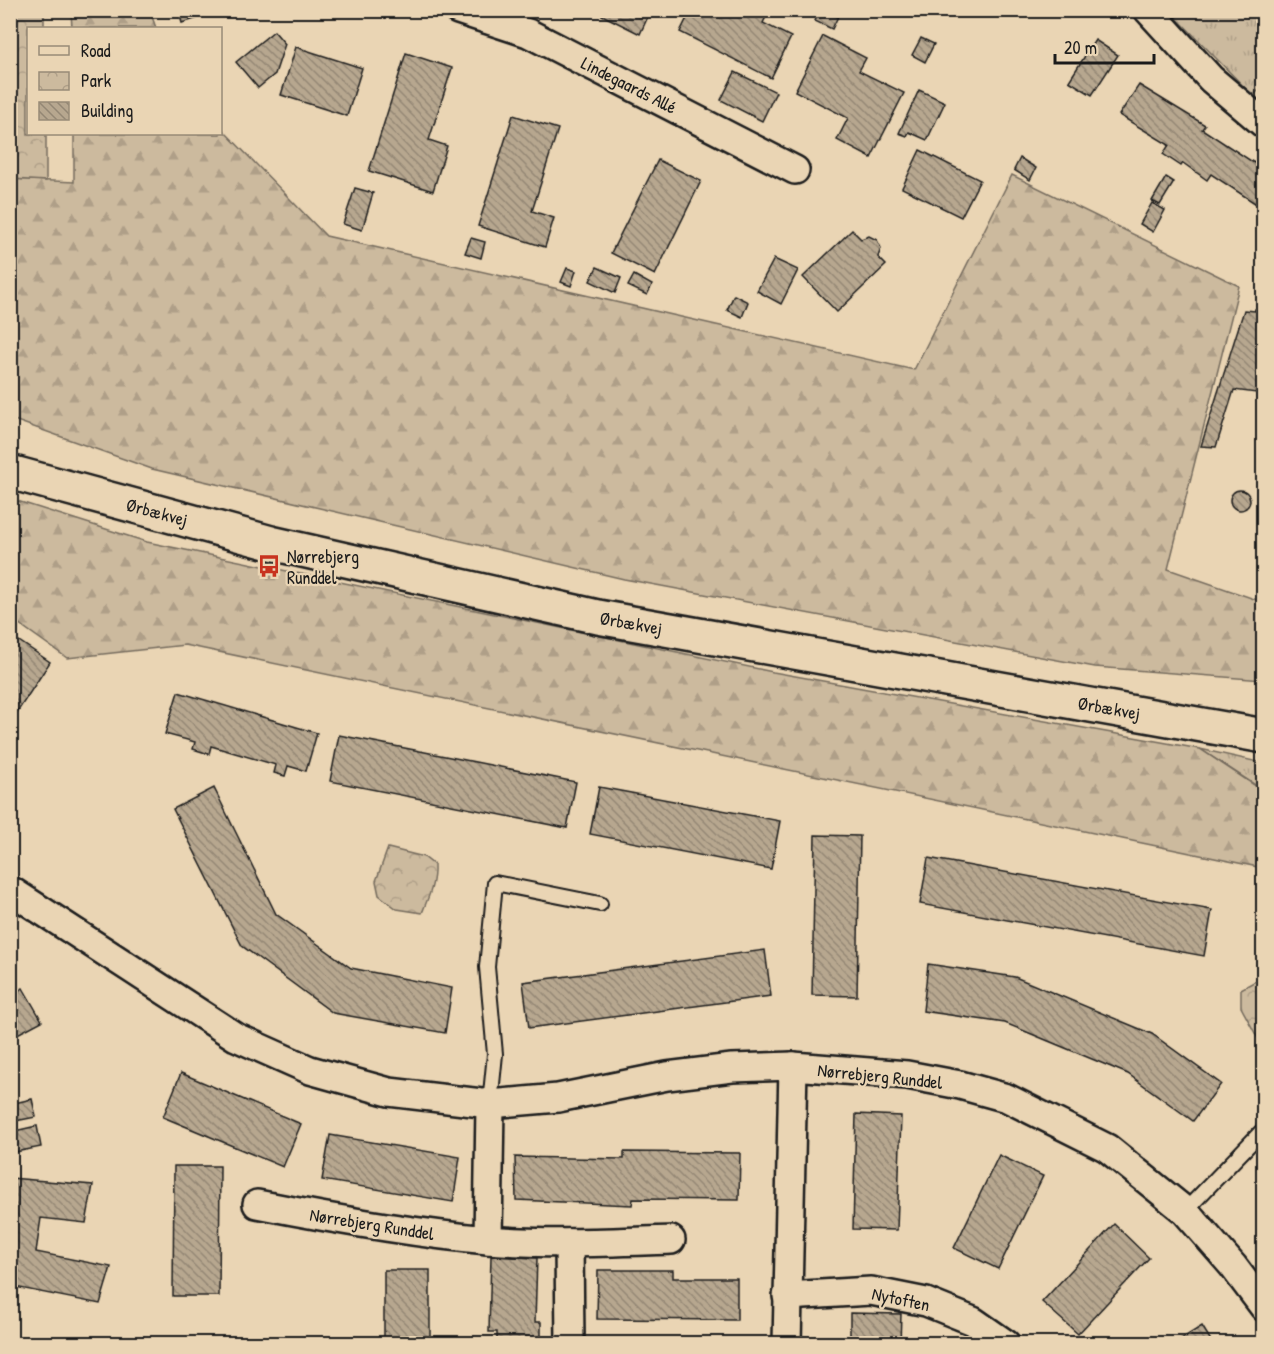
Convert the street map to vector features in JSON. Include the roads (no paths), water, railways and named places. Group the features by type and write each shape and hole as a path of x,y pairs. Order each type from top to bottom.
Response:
{"main road":[{"name":"Ørbækvej","path":"10,472 271,543 598,617 1262,736"}],"street":[{"name":"Lindegaards Allé","path":"458,10 528,33 795,170"},
{"path":"1148,10 1211,79 1263,124"},
{"name":"Nørrebjerg Runddel","path":"10,890 236,1037 310,1070 389,1092 490,1104 558,1098 689,1073 732,1068 793,1066 907,1075 960,1085 1007,1098 1107,1148 1185,1210 1233,1266 1263,1307"},
{"path":"787,1344 793,1066"},
{"path":"488,1240 490,1104"},
{"name":"Nørrebjerg Runddel","path":"257,1204 363,1225 488,1240 569,1243 671,1240"},
{"path":"569,1243 570,1344"},
{"name":"Nytoften","path":"787,1296 871,1291 926,1302 973,1321 1006,1344"}],"lane":[{"path":"490,1104 495,1054 486,968 495,883 600,904"},
{"path":"1185,1210 1263,1129"}],"place":[{"name":"Nørrebjerg Runddel","path":"269,566"}]}
